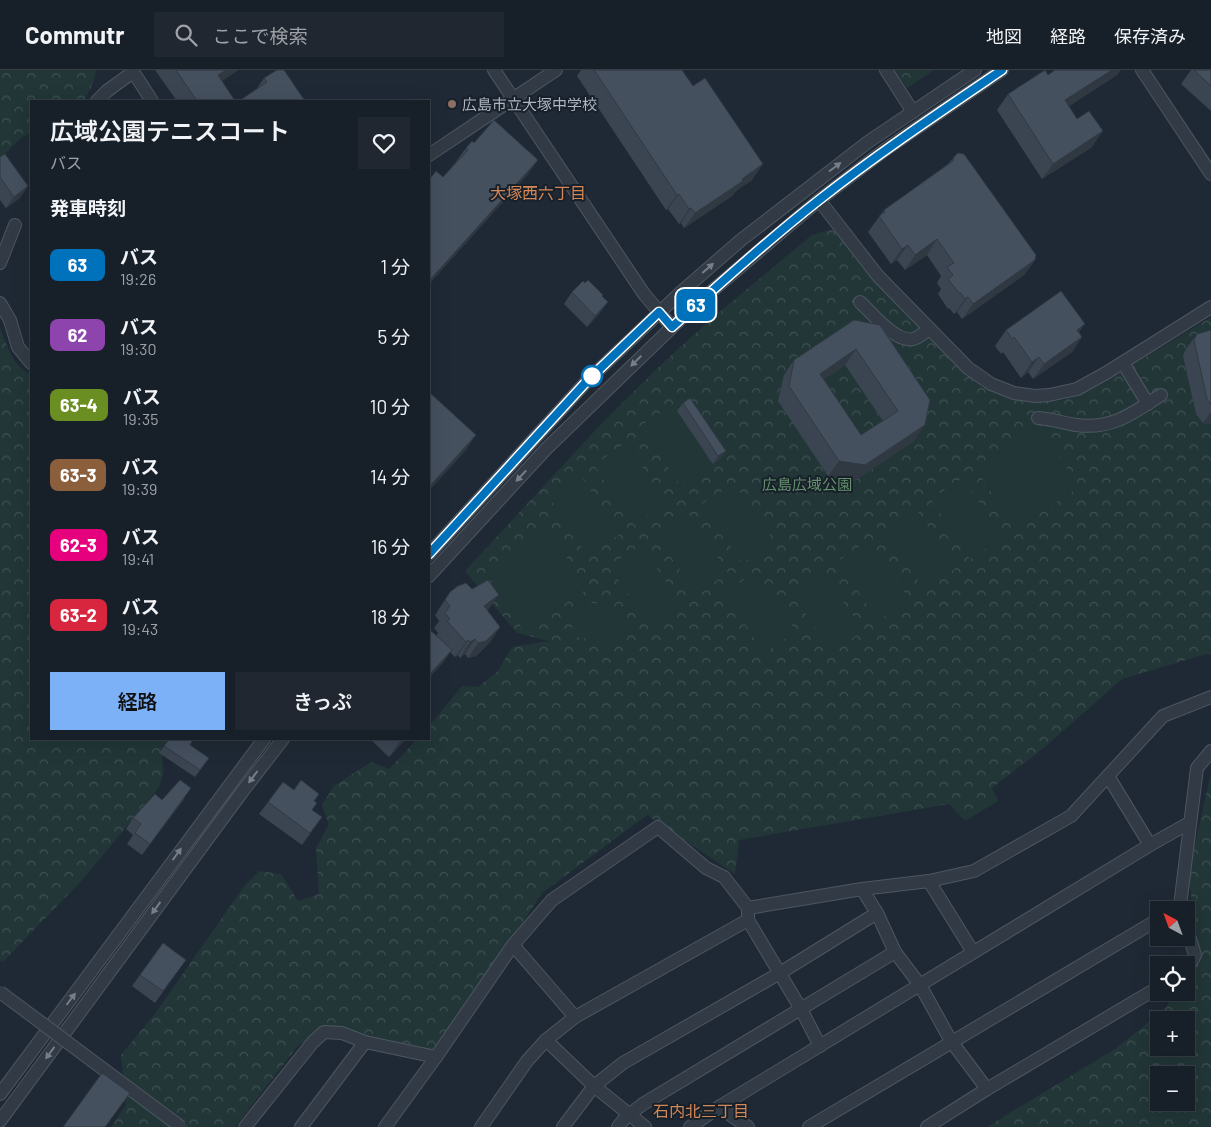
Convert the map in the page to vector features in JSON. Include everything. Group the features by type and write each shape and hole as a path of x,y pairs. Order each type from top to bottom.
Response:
{"street":[{"path":"494,70 644,294 672,327"},
{"path":"430,153 556,70"},
{"path":"886,70 913,112"},
{"path":"430,551 587,381 659,312 741,240 868,142 975,70"},
{"path":"430,575 546,449 672,327 742,264 819,200 886,149 1002,70"},
{"path":"1142,70 1211,174"},
{"path":"98,100 132,71 151,100"},
{"path":"819,200 878,276 968,368 979,377 1002,389 1024,395 1049,395 1077,389 1123,363 1211,307"},
{"path":"0,263 15,226"},
{"path":"860,302 895,334 905,340 919,337 929,328"},
{"path":"0,303 10,320 18,347 30,362"},
{"path":"1123,363 1148,404"},
{"path":"1038,418 1050,418 1075,425 1100,426 1112,424 1161,395"},
{"path":"481,1127 527,1061 546,1040 575,1017 748,914 862,889 929,882 974,871 1071,816 1163,716 1211,697"},
{"path":"0,1094 263,740"},
{"path":"0,1121 236,799 282,740"},
{"path":"1179,901 1197,768 1211,751"},
{"path":"1108,776 1150,845"},
{"path":"690,1127 719,1107 1189,823"},
{"path":"386,1127 513,945 552,900 658,827 706,868 724,877 748,914 820,1046"},
{"path":"929,882 974,952"},
{"path":"862,889 877,913 895,952 920,985 951,1041 987,1089"},
{"path":"563,1127 594,1086 624,1063 780,973 877,913"},
{"path":"808,1127 1150,924"},
{"path":"513,945 575,1017"},
{"path":"618,1127 629,1114 643,1104 895,952"},
{"path":"0,992 181,1127"},
{"path":"927,1127 987,1089 1150,992"},
{"path":"245,1127 313,1042 324,1032 342,1033 365,1042 436,1057"},
{"path":"546,1040 594,1086 645,1127"},
{"path":"301,1127 365,1042"},
{"path":"719,1107 748,1127"}],"green space":[{"path":"0,70 96,70 94,81 84,100 30,100 30,134 21,138 0,157"},
{"path":"896,70 934,70 907,88"},
{"name":"広島広域公園","path":"833,229 870,276 960,370 982,387 1018,400 1041,402 1064,400 1102,384 1211,317 1211,655 1206,654 1122,679 1046,746 992,788 998,801 965,821 949,804 739,840 735,874 647,815 542,893 440,1051 387,1048 321,1029 297,1047 235,1127 111,1127 126,1105 121,1055 154,1015 245,885 259,871 281,874 298,901 319,894 316,848 329,824 322,805 334,786 371,762 389,769 416,740 430,740 430,725 462,686 478,687 498,671 512,647 549,641 517,633 465,571 603,422 666,360 716,315 812,235"},
{"path":"0,327 15,361 30,374 30,740 167,740 162,747 163,774 159,787 84,878 3,962 0,960"},
{"path":"673,405 712,464 680,485 640,426"},
{"path":"1039,427 1079,487 1016,529 976,469"},
{"path":"626,443 666,503 634,525 594,465"},
{"path":"580,474 619,535 587,556 548,495"},
{"path":"963,478 1002,538 970,559 931,499"},
{"path":"734,483 774,542 742,563 702,504"},
{"path":"916,509 956,568 924,590 884,530"},
{"path":"688,513 728,573 696,594 656,535"},
{"path":"548,529 587,589 524,631 485,571"},
{"path":"869,540 909,599 878,621 838,561"},
{"path":"641,545 681,604 649,626 609,566"},
{"path":"823,571 863,631 831,652 791,592"},
{"path":"756,572 796,631 764,653 725,593"},
{"path":"577,601 628,608 622,644 571,636"},
{"path":"1211,773 1211,1127 987,1127 1115,1049 1150,1021 1150,1056 1195,1056 1195,1011 1163,1011 1170,1001 1195,1001 1195,963 1200,956 1195,922 1195,901 1192,901 1188,875"}],"building":[{"path":"176,70 226,70 218,75 234,100 196,100"},
{"path":"277,70 284,70 304,100 240,100 267,82 264,78"},
{"path":"594,70 682,70 693,86 705,78 763,164 742,179 743,181 695,213 691,208 689,209 679,194 677,195"},
{"path":"1045,70 1048,75 1055,70 1112,70 1065,100 1077,119 1089,111 1103,131 1053,164 1008,94"},
{"path":"1194,70 1211,70 1211,86"},
{"path":"494,120 538,160 430,280 430,179 436,171 443,177 468,150 466,148 472,141 474,143"},
{"path":"958,153 964,154 1036,255 1035,260 973,304 968,297 965,299 959,293 948,279 953,275 947,267 954,263 937,239 915,255 908,245 902,249 879,216 885,212 884,210 953,161"},
{"path":"5,154 28,186 14,197 0,177 0,157"},
{"path":"588,280 608,302 595,316 572,292 583,281 585,283"},
{"path":"1061,291 1085,324 1077,330 1082,337 1044,364 1039,357 1032,362 1014,337 1012,339 1006,330"},
{"path":"854,320 880,325 930,400 925,425 865,465 839,461 789,386 794,360","holes":["856,349 898,411 861,435 820,374"]},
{"path":"1211,330 1211,405 1207,399 1194,340 1197,334"},
{"path":"430,393 476,435 430,486"},
{"path":"690,398 726,451 718,456 683,403"},
{"path":"488,580 499,595 484,606 500,627 486,641 478,643 475,639 466,642 447,621 450,619 445,613 450,606 445,600 450,592 458,586 466,583 472,589"},
{"path":"430,630 452,650 430,674"},
{"path":"168,740 192,740 190,745 209,758 200,770 164,746"},
{"path":"180,780 191,788 150,844 135,833 141,824 133,818 155,794 162,800"},
{"path":"301,780 319,794 314,801 317,803 312,810 322,817 310,833 268,802 283,782 294,790"},
{"path":"163,943 186,960 163,991 140,975"},
{"path":"102,1073 130,1093 105,1127 63,1127"}],"bus line":[{"name":"63","path":"430,553 587,381 659,312 672,327 742,264 819,200 886,149 1002,70"}],"place":[{"name":"広島市立大塚中学校","path":"452,104"}],"district":[{"name":"大塚西六丁目","path":"538,192"},
{"name":"石内北三丁目","path":"701,1110"}]}
